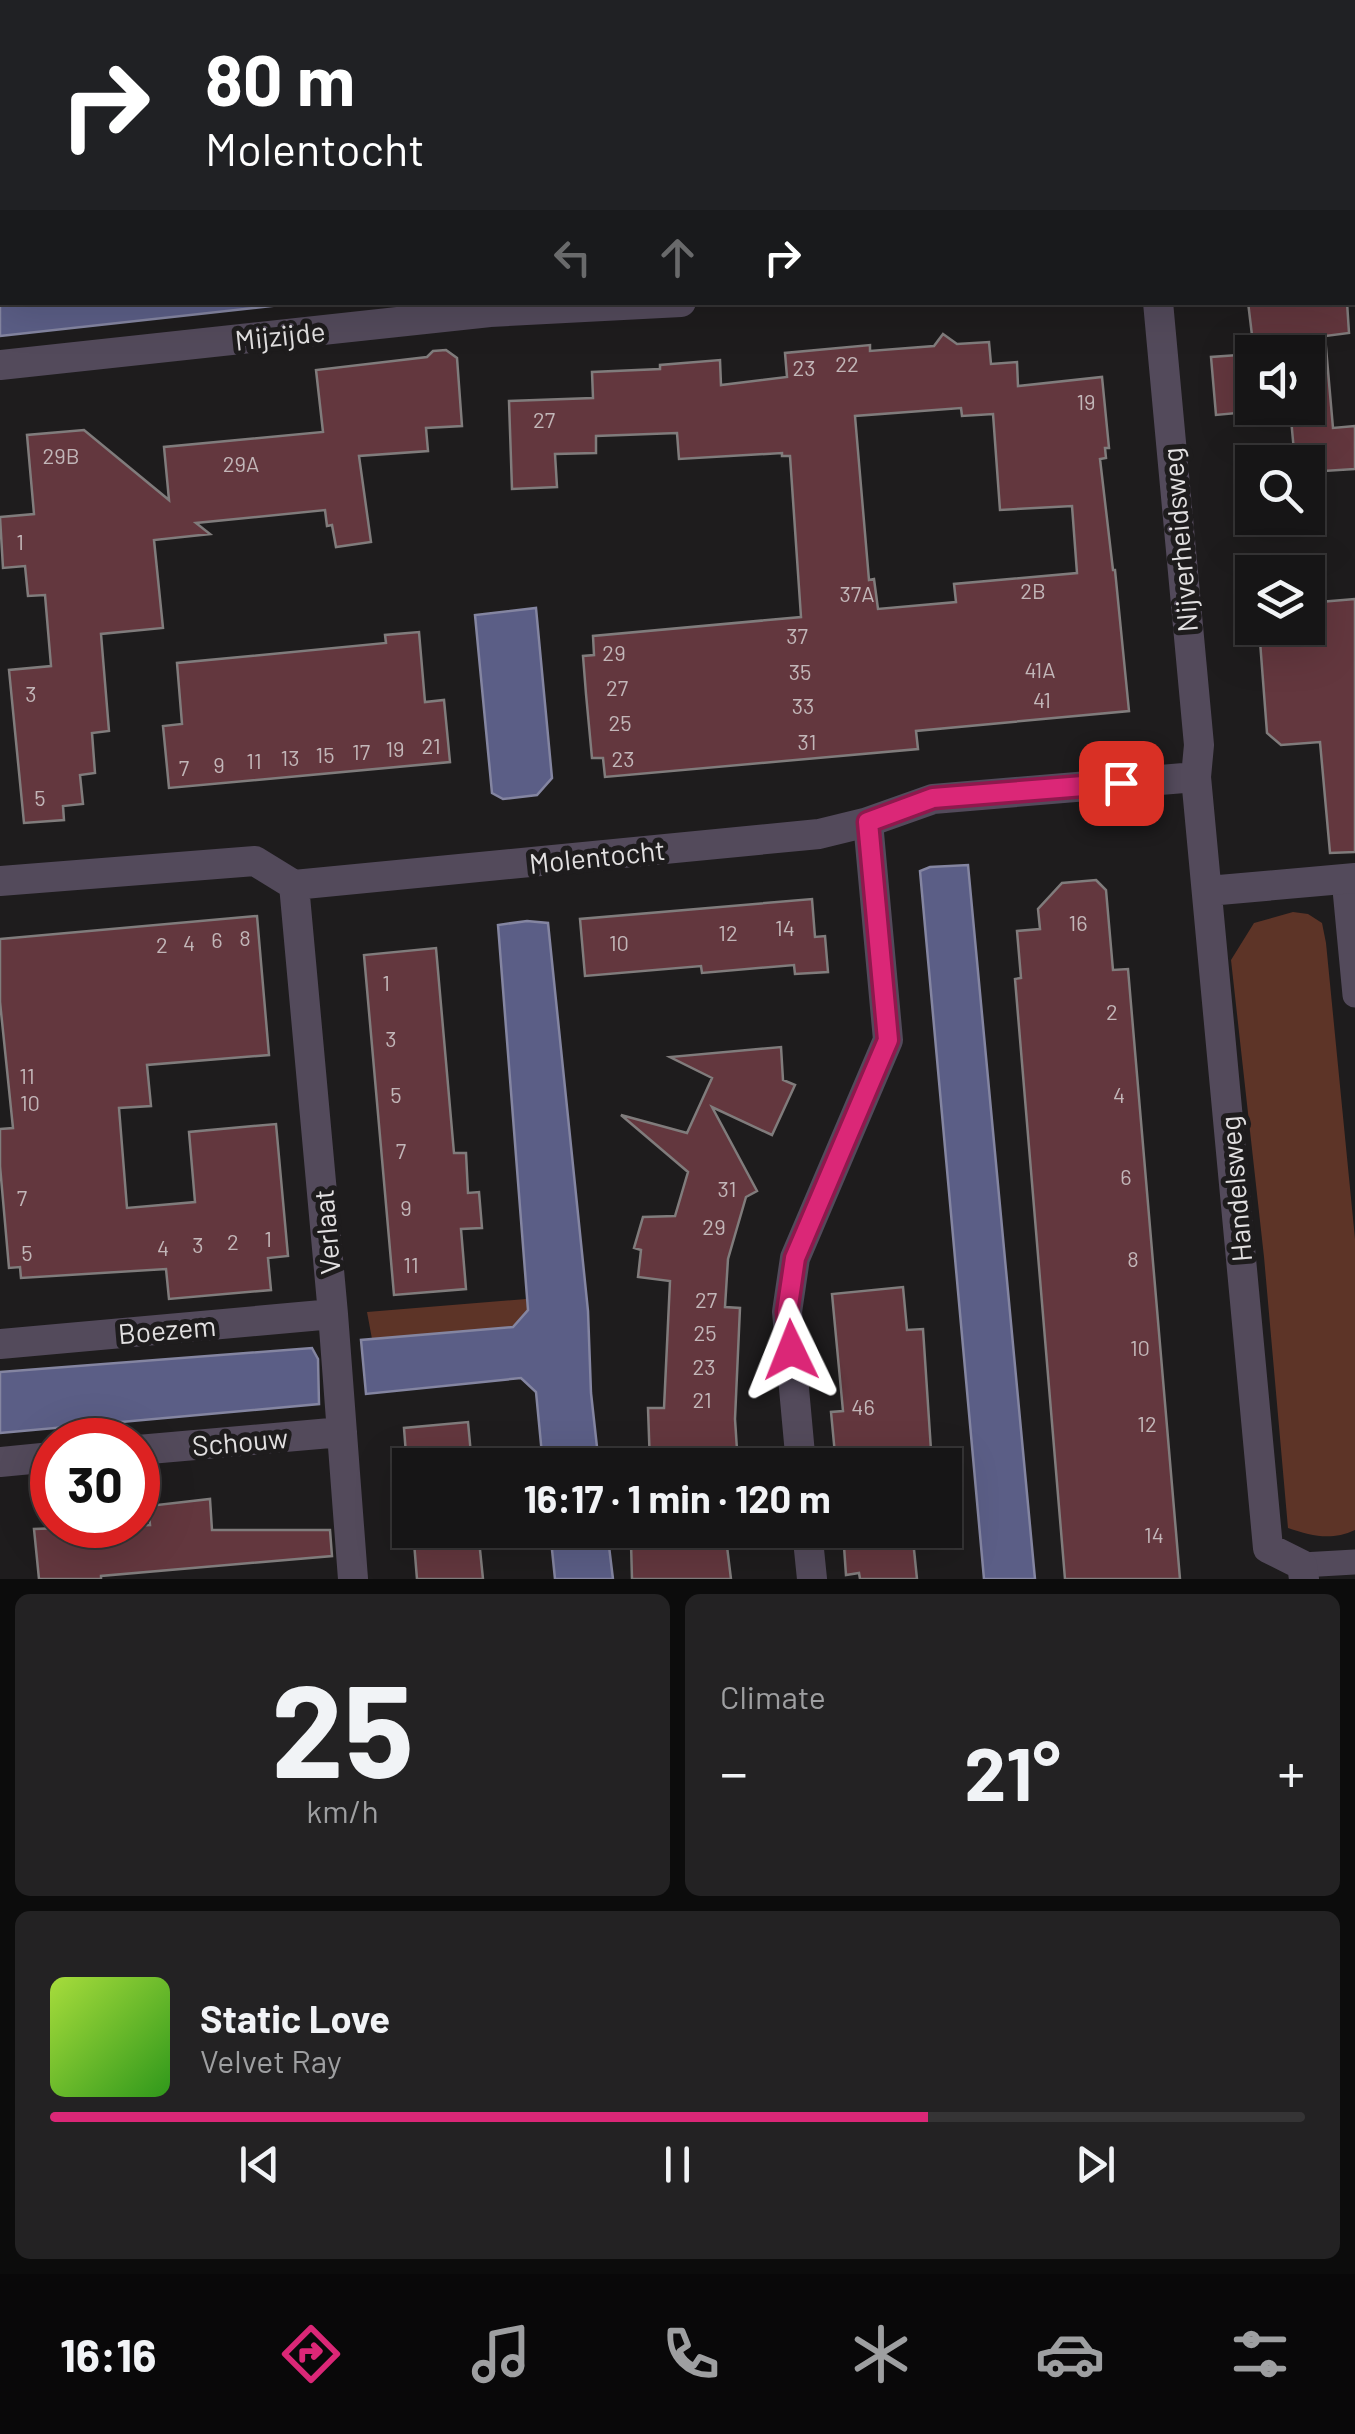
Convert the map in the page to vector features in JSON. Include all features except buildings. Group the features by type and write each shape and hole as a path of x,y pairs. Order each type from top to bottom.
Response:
{"street":[{"name":"Mijzijde","path":"0,366 490,312 624,305"},
{"name":"Nijverheidsweg","path":"1158,305 1200,745 1196,777"},
{"name":"Molentocht","path":"294,885 819,834 868,822 933,798 1196,777"},
{"name":"Handelsweg","path":"1196,777 1268,1548 1303,1572"},
{"path":"800,1448 787,1312 795,1258 888,1040 868,822"},
{"path":"0,881 255,862 294,885"},
{"path":"1208,891 1350,878"},
{"name":"Verlaat","path":"294,885 353,1579"},
{"name":"Boezem","path":"0,1344 333,1314"},
{"name":"Schouw","path":"160,1448 342,1432"},
{"path":"0,1462 30,1460"},
{"path":"809,1548 812,1579"}],"lane":[{"path":"1350,878 1355,995"},
{"path":"1303,1572 1355,1562"}],"shaded area":[{"path":"1293,912 1308,914 1322,923 1326,943 1355,1239 1355,1530 1330,1536 1288,1528 1264,1257 1231,960 1254,923"},
{"path":"526,1299 528,1310 513,1327 372,1339 367,1312"}],"water":[{"path":"0,305 280,305 0,336"},
{"path":"536,608 552,778 537,795 503,799 492,793 475,615"},
{"path":"968,865 1035,1579 984,1579 920,871"},
{"path":"548,923 588,1311 597,1448 541,1448 536,1392 521,1378 366,1394 361,1340 513,1327 528,1310 498,925"},
{"path":"312,1348 318,1359 319,1404 160,1418 30,1418 30,1430 0,1433 0,1372"},
{"path":"552,1548 609,1548 613,1579 555,1579"}],"route":[{"path":"791,1350 787,1312 795,1258 888,1040 868,822 933,798 1121,783"}]}
